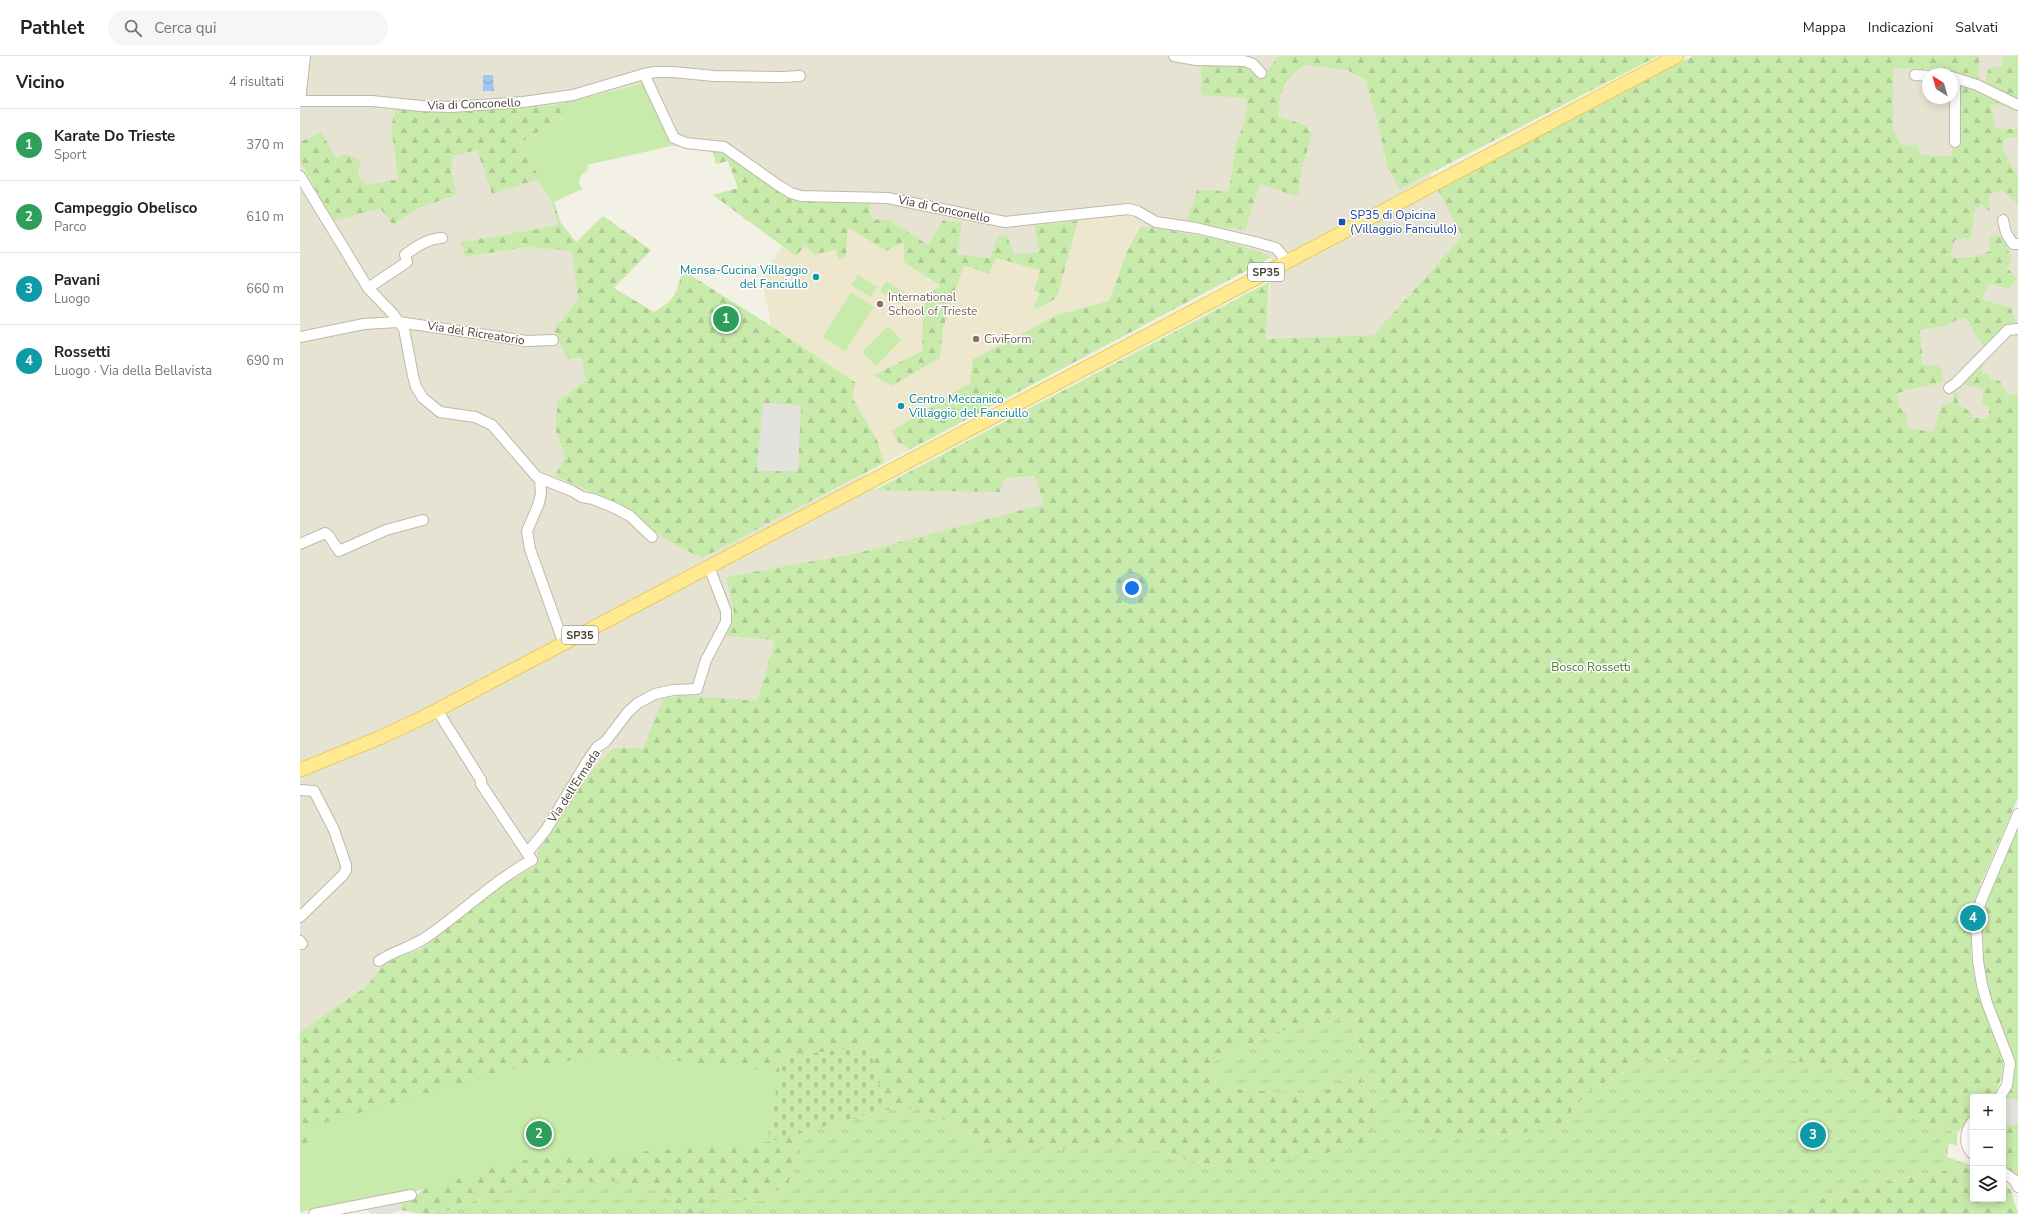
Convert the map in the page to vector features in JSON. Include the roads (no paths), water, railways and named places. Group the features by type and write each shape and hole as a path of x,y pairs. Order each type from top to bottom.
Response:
{"main road":[{"name":"SP35","path":"300,770 379,738 437,710 1677,56"}],"street":[{"path":"300,101 306,56"},
{"path":"1174,56 1196,60 1244,61 1252,64 1261,73"},
{"name":"Via di Conconello","path":"300,101 372,101 421,106 451,106 523,102 573,95 655,72 673,72 714,76 800,76"},
{"name":"Via di Conconello","path":"644,74 674,138 686,143 724,147 792,193 807,196 888,198 1005,222 1128,209 1137,211 1156,222 1196,228 1276,248 1287,261"},
{"path":"1916,75 1922,76"},
{"path":"1958,78 1977,85 2018,105"},
{"path":"1954,104 1955,142"},
{"path":"300,176 368,288 400,322 404,329 416,387 423,398 440,412 475,417 492,426 540,480 615,508 630,516 652,537"},
{"path":"2003,220 2006,233 2013,244 2018,244"},
{"path":"368,288 407,262 405,255 409,252 433,238 442,238"},
{"name":"Via del Ricreatorio","path":"300,338 364,324 400,322 492,335 509,339 527,341 553,340"},
{"path":"1949,388 1956,383 2008,330 2018,328"},
{"path":"540,480 541,493 539,503 536,513 527,530 530,549 564,644"},
{"path":"300,544 325,533 329,536 339,551 386,530 424,520"},
{"name":"Via dell'Ermada","path":"379,961 389,953 413,946 426,938 479,895 514,870 532,860 527,853 546,830 588,760 605,742 628,712 638,703 654,694 673,690 697,689 706,660 726,622 726,611 709,567"},
{"path":"437,710 481,780 481,784 527,853"},
{"path":"300,790 314,791 334,830 346,865 346,870 343,875 300,917"},
{"path":"2002,1094 2007,1085 2010,1063 1987,1003 1982,985 1978,961 1976,921 1981,901 2018,814"},
{"path":"1970,1126 1966,1132 1966,1139 1970,1148"},
{"path":"2006,1174 2014,1180 2018,1187"},
{"path":"314,1214 411,1195"}],"water":[{"path":"483,75 493,75 494,91 483,91"}],"place":[{"name":"SP35 di Opicina (Villaggio Fanciullo)","path":"1342,222"},
{"name":"Mensa-Cucina Villaggio del Fanciullo","path":"816,277"},
{"name":"International School of Trieste","path":"880,304"},
{"name":"Karate Do Trieste","path":"726,319"},
{"name":"CiviForm","path":"976,339"},
{"name":"Centro Meccanico Villaggio del Fanciullo","path":"901,406"},
{"name":"Rossetti","path":"1973,918"},
{"name":"Campeggio Obelisco","path":"539,1134"},
{"name":"Pavani","path":"1813,1135"}],"park label":[{"name":"Bosco Rossetti","path":"1591,667"}]}
